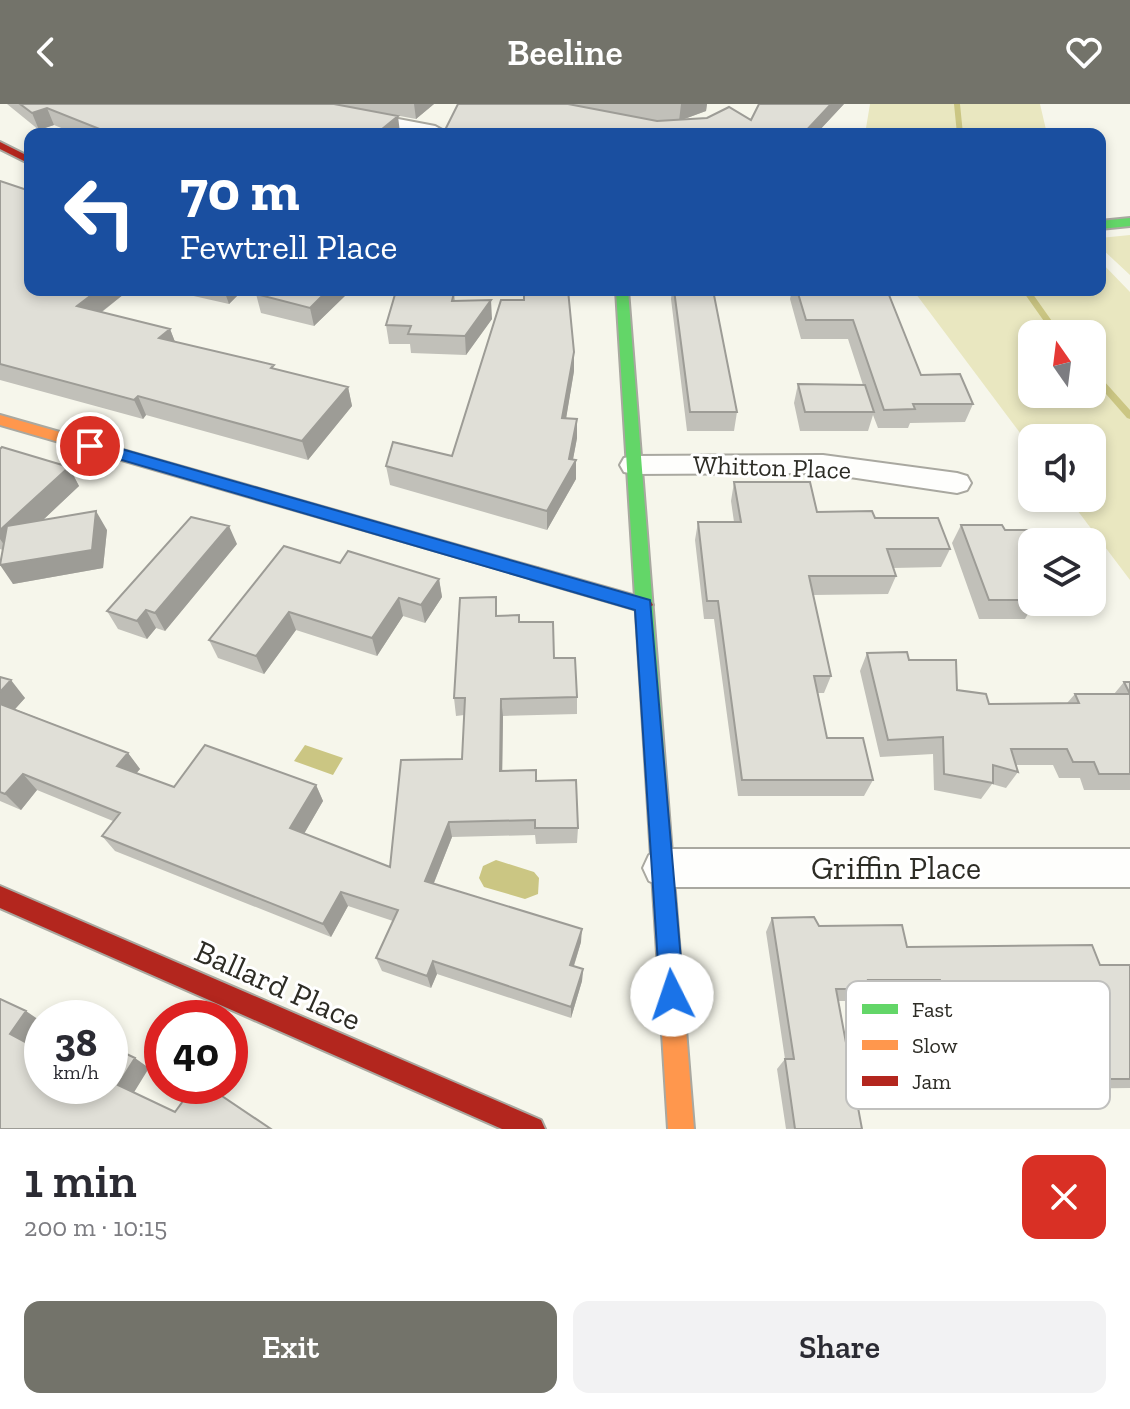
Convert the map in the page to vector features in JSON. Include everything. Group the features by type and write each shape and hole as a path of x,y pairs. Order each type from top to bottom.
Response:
{"street":[{"path":"290,104 409,128"},
{"path":"438,128 452,113"},
{"path":"0,145 24,158"},
{"path":"1106,224 1130,222"},
{"path":"622,296 681,1129"},
{"path":"0,420 644,605"},
{"name":"Whitton Place","path":"634,465 823,464 957,483"},
{"name":"Griffin Place","path":"663,868 1130,868"},
{"name":"Ballard Place","path":"0,897 532,1129"}],"shaded area":[{"path":"870,104 1040,104 1046,128 866,128"},
{"path":"1130,235 1130,275 1106,253 1106,237"},
{"path":"1106,267 1130,292 1130,580 1106,548 1106,528 1091,528 1079,512 1106,512 1106,424 1018,424 1018,430 917,296 1106,296"},
{"path":"305,745 343,758 333,775 294,761"},
{"path":"496,860 534,872 539,878 538,894 525,899 484,887 479,878 483,866"}],"building":[{"path":"20,104 334,104 398,116 383,128 97,128 47,108 32,113"},
{"path":"458,104 568,104 657,121 707,118 729,107 751,120 759,104 831,104 809,128 446,128"},
{"path":"0,181 24,189 24,296 90,296 77,306 170,329 159,338 274,365 271,368 348,387 302,441 138,396 134,400 0,364"},
{"path":"264,296 322,296 310,308"},
{"path":"395,296 453,296 452,301 491,300 465,336 408,334 411,326 386,325"},
{"path":"524,296 569,296 574,352 562,418 577,419 569,459 576,460 547,511 386,466 393,442 452,456 501,300 524,300"},
{"path":"675,296 714,296 737,412 690,412"},
{"path":"799,296 889,296 921,375 960,374 973,404 913,404 915,409 884,410 853,320 806,320"},
{"path":"798,384 865,385 874,412 805,412"},
{"path":"2,447 69,467 0,530 0,449"},
{"path":"734,482 810,482 817,512 872,511 875,518 938,518 950,549 887,549 896,576 809,576 831,676 814,676 827,738 863,738 873,780 742,780 718,601 707,601 698,522 741,522"},
{"path":"96,511 92,550 0,565 7,526"},
{"path":"191,517 229,526 155,613 146,610 137,621 107,611"},
{"path":"961,525 1002,525 1005,530 1018,530 1018,600 989,600"},
{"path":"284,546 340,563 348,551 439,579 421,605 399,598 372,638 289,612 256,656 209,640"},
{"path":"496,597 496,616 519,615 519,622 553,622 554,658 575,658 577,697 501,699 500,771 536,770 536,781 576,780 578,828 535,828 535,820 449,822 425,881 582,929 570,965 583,969 571,1007 433,961 427,976 376,958 398,910 341,892 323,924 102,836 120,813 23,774 5,794 0,792 0,704 128,753 117,766 174,787 205,745 316,785 290,828 390,867 401,760 462,759 465,698 454,698 460,598"},
{"path":"907,652 909,660 956,660 957,690 986,694 989,704 1079,703 1075,694 1130,694 1130,774 1099,774 1094,762 1073,762 1067,749 1011,749 1018,772 993,765 993,783 944,774 943,737 888,740 867,653"},
{"path":"0,677 11,680 0,692"},
{"path":"814,917 819,926 902,925 907,947 1092,945 1100,965 1130,965 1130,1079 1110,1079 1110,981 846,981 846,989 836,989 846,1043 846,1109 858,1109 862,1129 795,1129 785,1059 794,1059 772,918"},
{"path":"0,999 24,1010 10,1034 24,1041 24,1104 128,1104 128,1090 144,1097 144,1104 158,1104 175,1112 181,1104 234,1104 271,1129 0,1129"},
{"path":"128,1055 135,1058 128,1069"}],"waterway":[{"path":"957,104 959,128"},
{"path":"1030,296 1047,320"},
{"path":"1106,389 1130,416"}],"traffic: fast":[{"path":"1106,224 1130,222"},
{"path":"622,296 665,905"}],"traffic: slow":[{"path":"0,420 537,574"},
{"path":"665,905 681,1129"}],"traffic: jam":[{"path":"0,145 24,158"},
{"path":"537,574 644,605"},
{"path":"0,897 532,1129"}],"route":[{"path":"90,446 644,605 672,995"}]}
